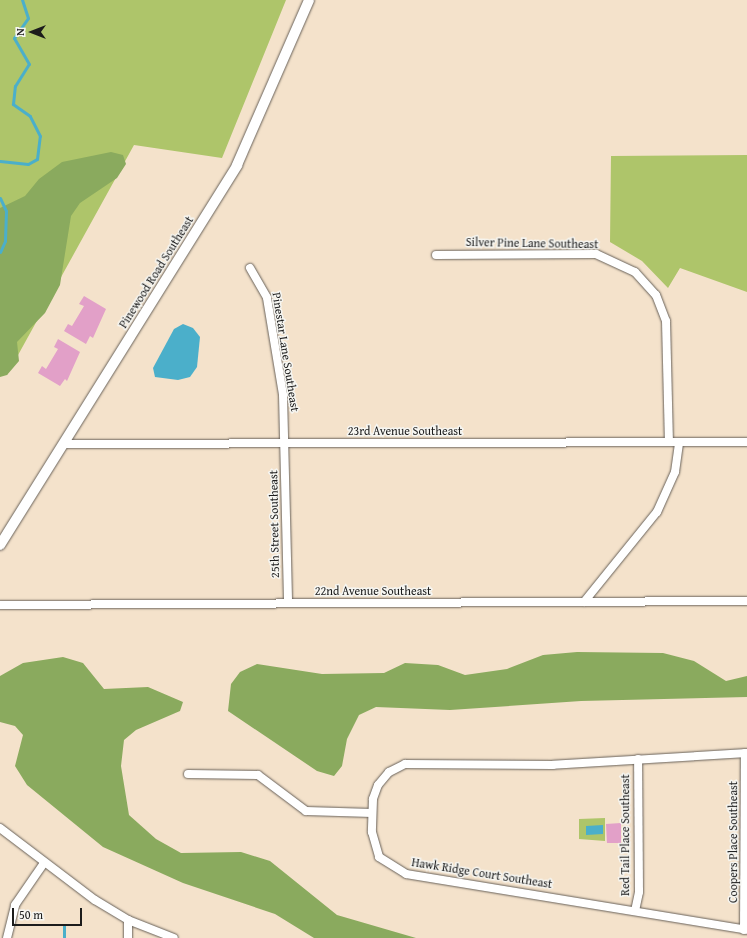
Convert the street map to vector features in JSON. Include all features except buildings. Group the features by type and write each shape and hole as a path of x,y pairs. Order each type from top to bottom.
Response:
{"street":[{"name":"Pinewood Road Southeast","path":"0,544 64,444 237,165 309,0"},
{"name":"Silver Pine Lane Southeast","path":"436,255 596,254 635,272 656,295 666,321 669,442"},
{"name":"Pinestar Lane Southeast","path":"250,268 267,298 283,395 284,444"},
{"path":"584,602 657,512 675,472 679,442"},
{"name":"23rd Avenue Southeast","path":"64,444 747,442"},
{"name":"25th Street Southeast","path":"284,444 288,603"},
{"name":"22nd Avenue Southeast","path":"0,605 747,601"},
{"name":"Hawk Ridge Court Southeast","path":"745,930 635,910 398,871 379,857 372,840 372,813 378,785 389,772 405,764 529,765 746,753"},
{"name":"Coopers Place Southeast","path":"745,930 746,753"},
{"name":"Red Tail Place Southeast","path":"635,910 639,892 638,759"},
{"path":"188,774 258,775 306,811 372,813"},
{"path":"0,828 44,863 128,920 174,938"},
{"path":"7,938 15,905 44,863"},
{"path":"128,920 128,938"}],"green space":[{"path":"0,0 286,0 222,158 134,145 7,375 0,372"},
{"path":"111,152 123,155 126,164 117,178 80,203 71,216 60,285 45,313 17,342 19,361 7,375 0,377 0,208 25,196 39,179 62,162"},
{"path":"747,155 747,292 680,268 668,288 642,261 610,242 611,156"},
{"path":"577,652 663,653 694,661 726,681 747,676 747,697 581,701 450,710 376,707 359,715 347,739 342,766 334,776 317,771 228,711 231,684 240,672 257,664 322,674 384,673 405,663 438,665 465,675 507,669 543,655"},
{"path":"63,657 83,663 104,689 148,687 183,702 180,711 136,730 124,740 121,766 129,815 156,839 181,853 241,852 270,861 337,915 416,938 314,938 275,914 183,883 103,847 27,785 15,766 23,735 15,726 0,722 0,676 23,663"},
{"path":"605,818 605,841 579,839 579,819"}],"water":[{"path":"183,324 193,328 200,337 197,367 190,377 178,380 155,377 153,368 174,329"},
{"path":"603,825 603,834 586,835 586,826"}],"waterway":[{"path":"0,161 28,164 37,159 40,136 30,116 13,104 15,86 29,64 14,38 28,18 22,0"},
{"path":"0,198 6,211 5,241 0,252"},
{"path":"64,925 64,938"}]}
